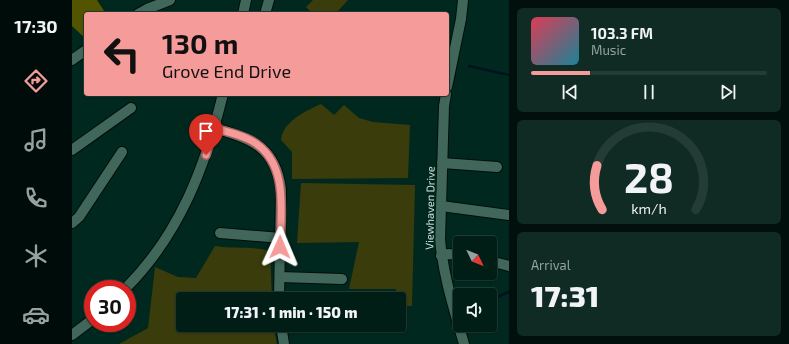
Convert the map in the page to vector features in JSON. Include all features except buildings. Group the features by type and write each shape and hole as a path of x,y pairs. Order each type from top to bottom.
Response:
{"street":[{"path":"142,12 170,0"},
{"path":"243,12 246,0"},
{"path":"266,12 269,0"},
{"path":"449,77 461,19 463,0"},
{"path":"72,60 84,51"},
{"path":"134,280 152,259 179,218 198,177 222,96"},
{"name":"Viewhaven Drive","path":"446,96 440,224 441,256 446,280 464,344"},
{"path":"72,150 132,108"},
{"path":"214,128 235,134 251,141 264,150 273,163 279,178 281,190 279,292"},
{"path":"72,223 79,217 122,152"},
{"path":"442,163 497,167"},
{"path":"441,206 509,215"},
{"path":"220,234 280,238"},
{"path":"441,256 453,254"},
{"path":"497,263 509,266"},
{"path":"280,277 342,279"},
{"path":"72,335 84,326"},
{"path":"282,332 284,344"}],"shaded area":[{"path":"72,0 97,0 105,12 84,12 84,37 72,26"},
{"path":"313,0 348,0 337,12 311,12 306,7"},
{"path":"321,104 334,115 344,105 359,118 373,122 410,125 408,178 292,179 292,152 281,140 283,133 286,127 296,118"},
{"path":"301,183 415,185 412,306 406,306 406,292 396,292 396,289 349,289 359,242 297,243"},
{"path":"215,246 270,251 272,292 176,292 176,332 274,332 277,344 119,344 148,328 155,267 178,277 196,278"}],"waterway":[{"path":"469,66 509,75"},
{"path":"497,297 509,292"}],"route":[{"path":"206,155 214,128 235,134 251,141 260,146 268,154 276,168 281,190 280,247"}]}
